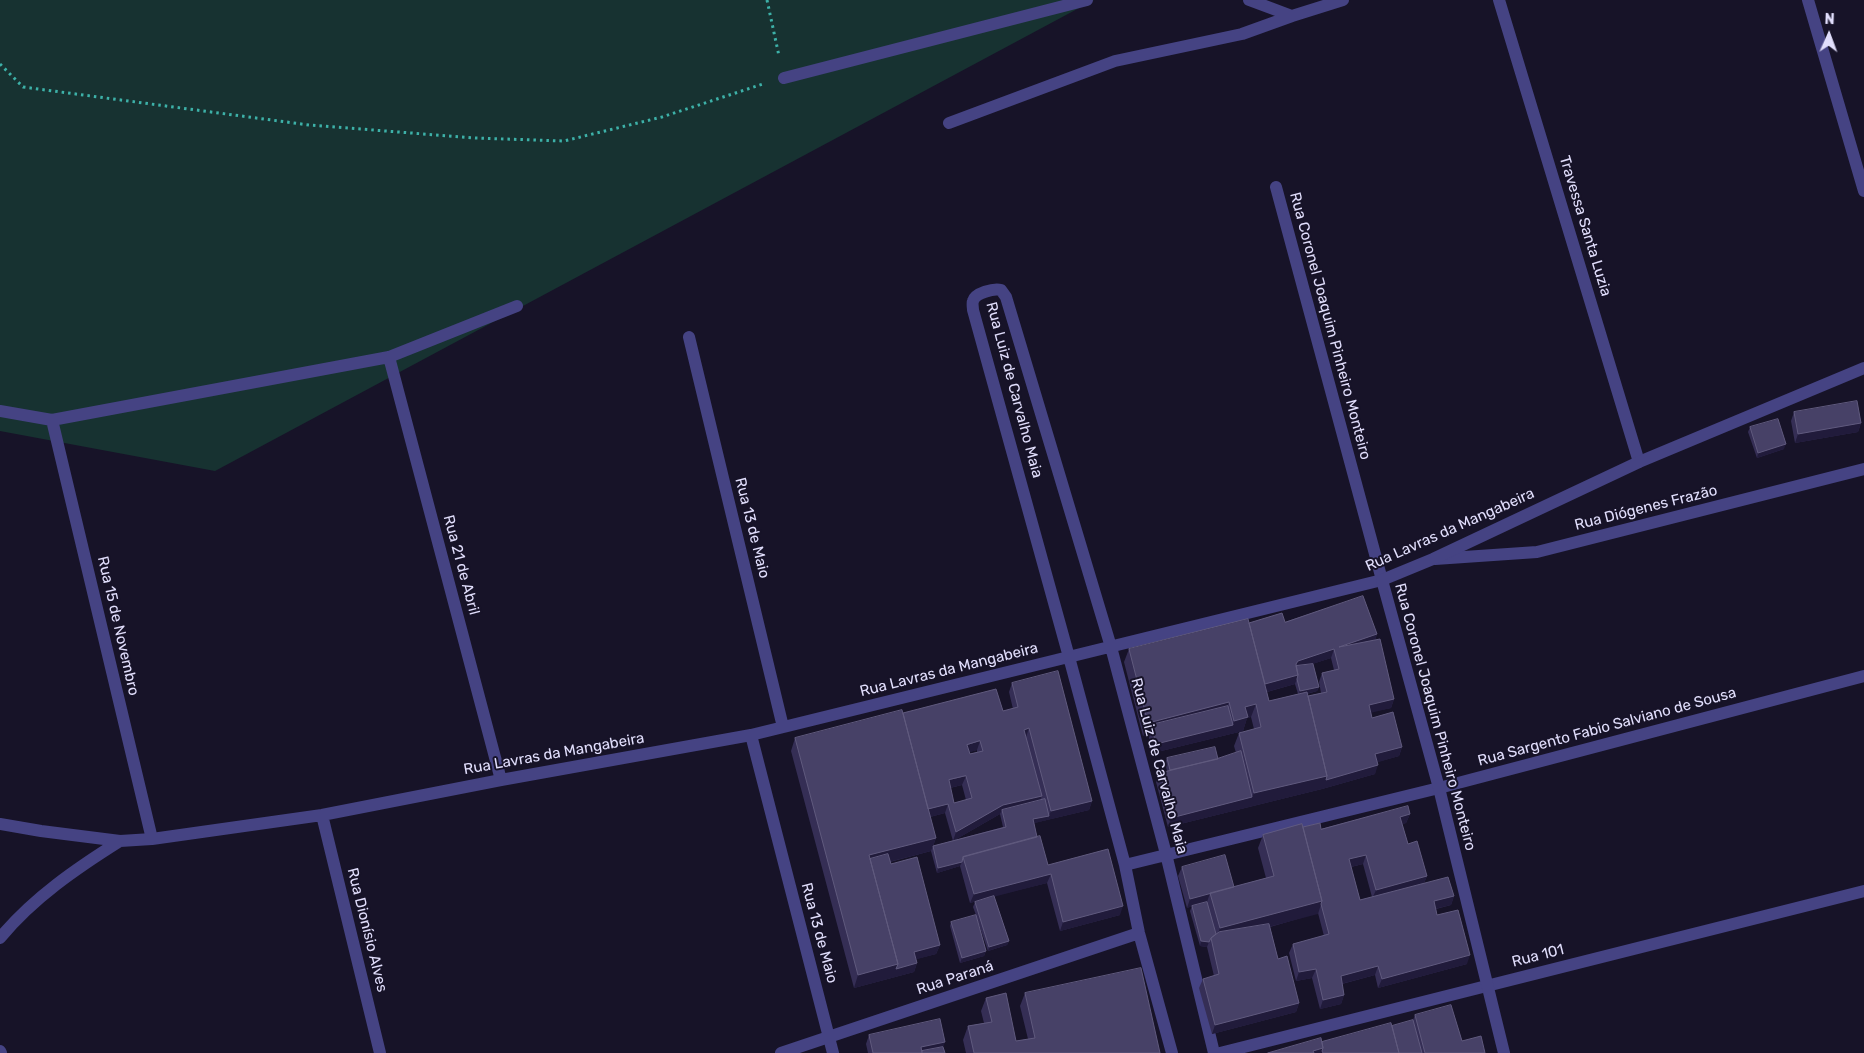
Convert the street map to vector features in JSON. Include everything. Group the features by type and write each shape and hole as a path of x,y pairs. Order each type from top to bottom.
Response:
{"street":[{"path":"784,78 1087,0"},
{"path":"1249,0 1292,16"},
{"path":"949,123 1115,61 1242,34 1343,0"},
{"name":"Travessa Santa Luzia","path":"1499,0 1639,462"},
{"path":"1808,0 1864,191"},
{"name":"Rua Coronel Joaquim Pinheiro Monteiro","path":"1276,187 1439,788 1504,1053"},
{"name":"Rua Luiz de Carvalho Maia","path":"1172,1053 1139,933 1125,865 973,310 972,303 975,298 992,290 1001,290 1006,297 1111,647 1166,854 1214,1053"},
{"path":"0,411 52,420 389,357 517,306"},
{"name":"Rua 13 de Maio","path":"689,337 783,727"},
{"name":"Rua 21 de Abril","path":"389,357 501,780"},
{"name":"Rua Lavras da Mangabeira","path":"0,824 120,841 152,839 322,815 501,780 751,735 1111,647 1382,580 1433,559 1639,462 1864,368"},
{"name":"Rua 15 de Novembro","path":"52,420 152,839"},
{"name":"Rua Diógenes Frazão","path":"1433,559 1537,552 1864,469"},
{"name":"Rua Sargento Fabio Salviano de Sousa","path":"1125,865 1439,788 1864,676"},
{"name":"Rua 13 de Maio","path":"751,735 833,1053"},
{"name":"Rua Dionísio Alves","path":"322,815 380,1053"},
{"path":"0,938 14,921 74,870 120,841"},
{"name":"Rua 101","path":"1220,1053 1864,891"},
{"name":"Rua Paraná","path":"781,1053 1139,933"}],"path":[{"path":"0,64 23,87 309,125 474,138 564,141 662,117 784,78 767,0"}],"green space":[{"path":"0,0 1094,0 215,471 0,431"}],"building":[{"path":"1857,401 1861,423 1798,434 1794,412"},
{"path":"1778,419 1786,444 1758,453 1750,427"},
{"path":"1363,596 1377,634 1339,647 1380,639 1394,699 1369,705 1372,718 1393,712 1402,747 1375,754 1378,765 1326,780 1327,776 1308,696 1327,692 1322,673 1339,669 1334,649 1298,661 1296,664 1298,675 1265,684 1249,623 1282,613 1285,622"},
{"path":"1248,619 1269,701 1307,692 1327,776 1254,793 1239,733 1261,727 1256,704 1245,707 1248,717 1234,721 1229,702 1148,723 1129,649"},
{"path":"1313,664 1319,687 1300,691 1296,666"},
{"path":"1058,671 1092,801 1051,811 1029,728 1024,730 1042,796 1003,805 956,832 948,804 928,809 903,713 996,689 1003,711 1018,707 1012,683","holes":["980,741 983,751 970,754 967,745","966,776 972,798 954,803 949,780"]},
{"path":"1228,706 1233,725 1156,744 1151,725"},
{"path":"902,710 936,838 869,855 898,964 858,975 795,738"},
{"path":"1215,747 1218,759 1170,770 1167,758"},
{"path":"1241,751 1252,797 1171,818 1160,773"},
{"path":"1045,799 1049,816 1033,819 1037,837 963,857 962,862 938,868 933,846 1006,827 1002,810"},
{"path":"1408,806 1410,814 1400,817 1408,844 1417,841 1427,876 1376,890 1366,855 1349,859 1360,900 1448,877 1454,896 1434,901 1437,915 1458,910 1470,955 1382,979 1378,966 1341,976 1344,995 1323,1000 1316,969 1299,972 1293,944 1329,934 1303,827 1320,823 1321,829"},
{"path":"1302,824 1322,901 1220,928 1210,893 1274,876 1263,835"},
{"path":"1040,836 1048,865 1108,849 1123,906 1063,922 1051,874 974,894 963,857"},
{"path":"888,854 891,864 917,857 940,945 914,952 917,963 896,969 898,964 870,859"},
{"path":"1225,855 1234,887 1190,899 1182,867"},
{"path":"994,896 1009,941 989,947 975,902"},
{"path":"1207,902 1216,934 1209,942 1201,941 1192,906"},
{"path":"976,915 986,951 962,958 951,922"},
{"path":"1269,924 1278,959 1287,956 1299,1003 1215,1025 1203,979 1219,974 1211,938 1219,932"},
{"path":"1141,968 1160,1053 974,1053 968,1026 992,1022 986,998 1006,993 1016,1041 1035,1038 1025,993"},
{"path":"1451,1005 1462,1041 1481,1036 1485,1053 1425,1053 1415,1015"},
{"path":"940,1019 945,1042 921,1047 922,1053 873,1053 869,1035"},
{"path":"1413,1020 1422,1053 1399,1053 1392,1026"},
{"path":"1391,1023 1399,1053 1323,1053 1322,1051 1322,1042"},
{"path":"1321,1038 1323,1048 1313,1051 1314,1053 1268,1053"},
{"path":"943,1047 945,1053 922,1053 922,1051"}]}
